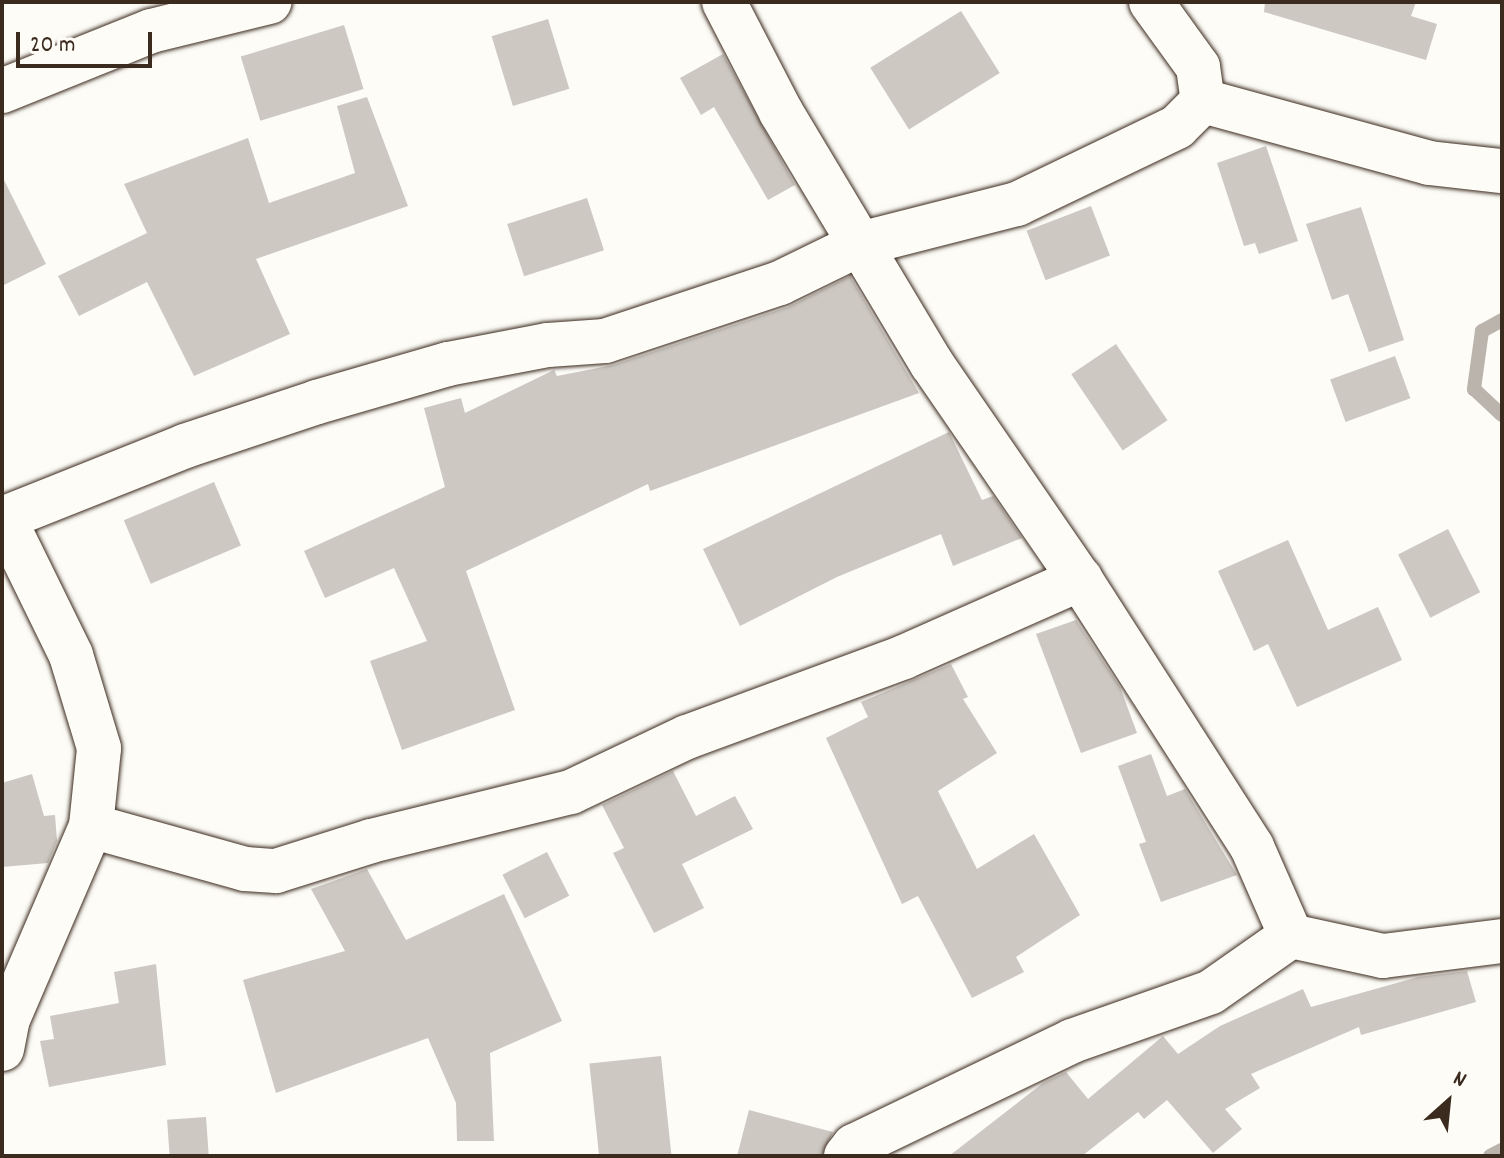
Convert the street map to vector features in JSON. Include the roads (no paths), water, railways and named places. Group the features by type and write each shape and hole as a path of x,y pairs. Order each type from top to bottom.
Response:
{"street":[{"path":"2,91 141,16 269,2"},
{"path":"724,2 860,244 932,364 1080,579 1252,847 1291,936"},
{"path":"1151,2 1198,67 1203,101"},
{"path":"2,1049 8,1019 91,826 99,748 71,655 3,518 185,446 317,402 448,364 548,345 605,341 780,283 860,244 1017,204 1177,127 1203,101"},
{"path":"1203,101 1429,163 1502,171"},
{"path":"91,826 245,869 276,871 371,841 571,792 687,737 904,657 1080,579"},
{"path":"846,1156 854,1146 1072,1041 1211,992 1291,936 1383,956 1502,941"}],"waterway":[{"path":"1502,320 1482,331 1474,389 1502,415"},
{"path":"1490,1156 1502,1150"}]}
